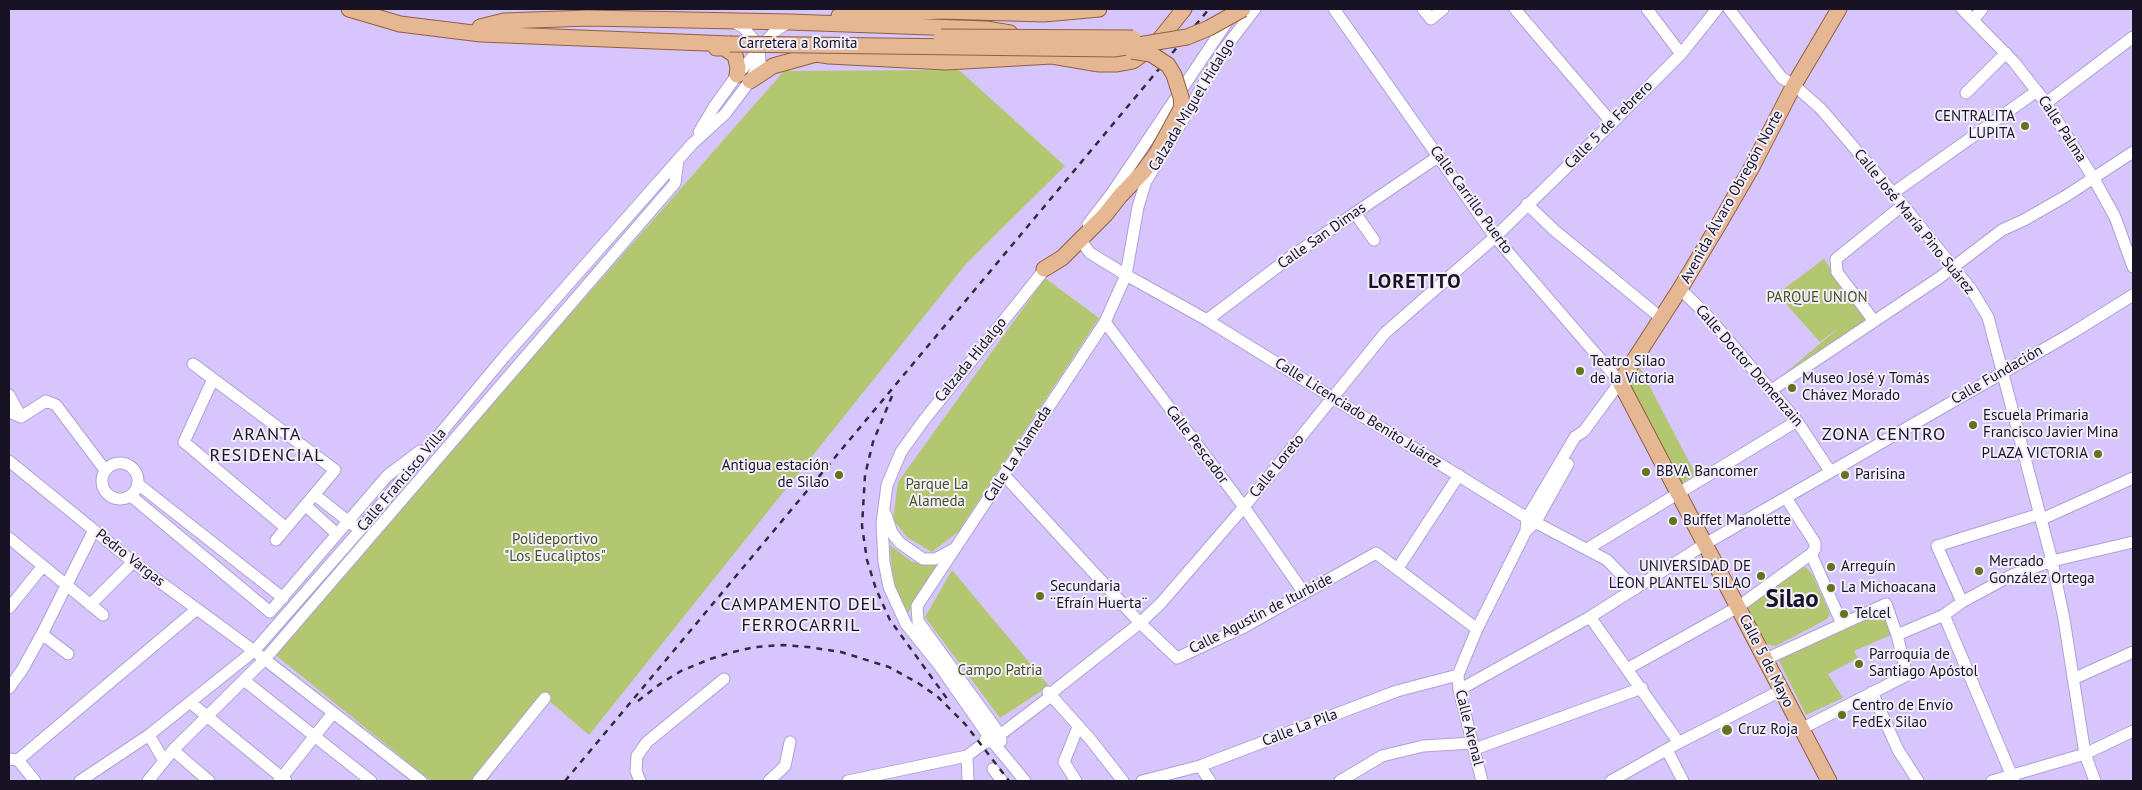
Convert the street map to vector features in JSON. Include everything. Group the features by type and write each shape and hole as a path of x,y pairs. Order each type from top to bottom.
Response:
{"main road":[{"name":"Carretera a Romita","path":"349,9 400,24 481,30 554,28 731,34 1142,38 1188,28 1226,9"},
{"name":"Carretera a Romita","path":"371,9 416,20 481,30"},
{"path":"731,34 789,22 859,14 914,12 1020,15 1064,14 1099,9"},
{"path":"813,24 805,33 805,40 808,47 822,55 946,62 1052,56 1099,64 1117,64 1133,61 1156,44 1184,9"},
{"name":"Carretera a Romita","path":"731,34 846,44 1058,50 1114,49 1187,37 1209,28 1243,9"},
{"name":"Avenida Álvaro Obregón Norte","path":"1620,382 1680,290 1752,167 1794,85 1838,9"},
{"path":"789,22 986,29 1025,37"},
{"path":"481,30 508,42 556,46 724,48 735,55 738,68 744,78 773,66 845,52 996,55 1058,50"},
{"path":"1044,269 1062,258 1106,215 1120,196 1161,152 1182,107 1181,96 1174,75 1168,65 1151,54 1114,49"},
{"name":"Calle 5 de Mayo","path":"1620,382 1828,781"}],"street":[{"name":"Calzada Hidalgo","path":"1025,781 939,665 889,587 884,562 882,531 884,501 893,468 912,437 1044,269 1061,250 1082,232 1112,193 1235,9"},
{"name":"Calzada Miguel Hidalgo","path":"1138,207 1146,181 1161,152 1222,52 1255,9"},
{"name":"Calle Carrillo Puerto","path":"1334,9 1495,237 1620,382"},
{"path":"1423,9 1431,19 1443,9"},
{"path":"1516,9 1612,123"},
{"path":"1647,9 1680,54"},
{"name":"Calle 5 de Febrero","path":"1495,237 1680,54 1717,9"},
{"name":"Calle José María Pino Suárez","path":"1730,9 1782,78 1794,85 1821,109 1893,193 1972,289 1988,317 2052,561 2064,619 2085,754 2094,781"},
{"name":"Calle Palma","path":"1962,9 2006,53 2046,103 2116,217 2133,267"},
{"path":"1974,19 1982,9"},
{"name":"Calle Francisco Villa","path":"80,781 95,777 191,703 254,651 360,530 504,356 692,144 714,108 744,78 759,49 775,31 789,22"},
{"path":"731,34 750,33 759,49"},
{"path":"2046,103 2133,37"},
{"path":"1211,45 1222,52"},
{"path":"1966,93 2006,53"},
{"path":"1893,193 2037,91"},
{"path":"1147,140 1157,141 1162,146 1161,152"},
{"path":"1770,390 1939,278 2002,230 2024,220 2094,179 2133,152"},
{"name":"Calle San Dimas","path":"1207,320 1289,258 1439,156"},
{"path":"148,781 173,750 265,660 675,183 678,159"},
{"path":"1528,204 1554,230 1661,318"},
{"path":"1874,321 1837,272 1836,260 1903,205"},
{"name":"Calle La Alameda","path":"912,622 918,606 1104,322 1126,276 1138,207"},
{"path":"1355,213 1374,240"},
{"name":"Calle Licenciado Benito Juárez","path":"1084,236 1084,245 1090,252 1126,276 1207,320 1333,396 1459,475 1530,524 1607,560 1635,589"},
{"name":"Calle Loreto","path":"967,756 1140,623 1161,603 1244,507 1385,334 1495,237"},
{"name":"Calle Doctor Domenzain","path":"1680,290 1705,313 1797,421 1830,471"},
{"name":"Calle Fundación","path":"1459,690 1590,617 1705,544 2133,295"},
{"name":"Calle Pescador","path":"1104,322 1244,507 1304,593"},
{"path":"193,364 335,470 276,540"},
{"path":"214,379 184,442 286,528"},
{"path":"1458,675 1477,629 1530,524 1580,442 1584,431 1620,382"},
{"path":"9,396 20,416"},
{"path":"9,412 20,416 46,401 56,405 105,470"},
{"path":"1587,549 1797,421"},
{"path":"131,496 270,612 387,476 435,439"},
{"name":"Pedro Vargas","path":"9,462 133,562 254,651 422,781"},
{"path":"138,484 131,496 118,500 106,493 102,479 105,470 118,463 127,464 134,470 138,484 279,601 288,613"},
{"name":"Calle Agustín de Iturbide","path":"1004,475 1140,623 1177,658 1244,627 1376,553 1477,629"},
{"path":"1398,568 1459,475"},
{"path":"1962,602 1937,546 2041,516 2133,478"},
{"path":"315,495 360,530"},
{"path":"1627,669 1738,607 1811,554 1815,549 1815,542 1786,498"},
{"path":"884,501 887,521 892,533 909,551 922,558 935,559 949,554 956,548"},
{"path":"306,506 337,534"},
{"path":"9,688 22,670 42,634 94,530"},
{"path":"9,538 103,615"},
{"path":"1897,635 1944,615 1962,602 2012,575 2052,561 2133,542"},
{"path":"1811,554 1842,624"},
{"path":"90,604 133,562"},
{"path":"9,608 43,566"},
{"path":"1766,659 1886,604 1897,635 1907,675 1801,729"},
{"path":"34,781 13,760 197,609"},
{"path":"1944,615 2012,778"},
{"path":"1590,617 1642,688 1676,740 1680,742"},
{"path":"42,634 68,654"},
{"path":"2073,678 2133,652"},
{"name":"Calle Arenal","path":"1458,675 1459,690 1482,781"},
{"name":"Calle La Pila","path":"1142,781 1171,778 1397,691 1458,675"},
{"path":"640,781 636,771 637,756 647,742 724,679"},
{"path":"245,681 371,781"},
{"path":"1346,780 1382,756 1423,746 1474,746 1642,688"},
{"path":"1611,781 1680,742 1782,690"},
{"path":"1872,692 1898,750 1918,781"},
{"path":"1051,693 1123,781"},
{"path":"478,781 545,698"},
{"path":"191,703 282,780 333,713"},
{"path":"1076,781 1064,762 1078,727"},
{"path":"1992,781 2012,778 2085,754 2133,731"},
{"path":"148,735 164,761"},
{"path":"769,781 785,766 790,742"},
{"path":"173,750 209,781"},
{"path":"1667,750 1683,781"},
{"path":"848,781 967,756 968,781"},
{"path":"1200,766 1210,781"},
{"path":"993,770 1002,781"}],"green space":[{"name":"Polideportivo \"Los Eucaliptos\"","path":"959,70 1065,166 966,264 589,735 548,700 487,781 431,781 273,653 784,71"},
{"name":"PARQUE UNION","path":"1824,259 1866,320 1785,373 1840,327 1820,342 1777,294"},
{"name":"Parque La Alameda","path":"1045,278 1099,318 958,532 932,552 908,538 893,520 898,482"},
{"path":"1640,368 1696,475 1680,484 1631,391 1629,382 1633,372"},
{"path":"890,545 912,562 942,565 907,614 893,585"},
{"path":"1801,566 1807,568 1812,574 1830,614 1827,619 1776,646 1769,645 1764,641 1749,611 1748,605"},
{"name":"Campo Patria","path":"952,570 1049,686 1000,718 925,617"},
{"path":"1884,609 1893,634 1854,651 1858,658 1828,674 1843,698 1806,715 1779,661 1787,652"}],"railway":[{"path":"565,781 1209,9"},
{"path":"892,396 873,442 865,475 862,526 867,560 876,589 890,620 948,700"},
{"path":"638,701 681,671 733,652 755,647 783,645 841,652 889,667 938,697 965,724 1009,781"}],"place":[{"name":"CENTRALITA LUPITA","path":"2025,126"},
{"name":"Teatro Silao de la Victoria","path":"1580,371"},
{"name":"Museo José y Tomás Chávez Morado","path":"1792,388"},
{"name":"Escuela Primaria Francisco Javier Mina","path":"1973,425"},
{"name":"PLAZA VICTORIA","path":"2098,454"},
{"name":"BBVA Bancomer","path":"1646,472"},
{"name":"Antigua estación de Silao","path":"839,475"},
{"name":"Parisina","path":"1845,475"},
{"name":"Buffet Manolette","path":"1673,521"},
{"name":"Arreguín","path":"1831,567"},
{"name":"Mercado González Ortega","path":"1979,571"},
{"name":"UNIVERSIDAD DE LEON PLANTEL SILAO","path":"1761,576"},
{"name":"La Michoacana","path":"1831,588"},
{"name":"Secundaria ¨Efraín Huerta¨","path":"1040,596"},
{"name":"Telcel","path":"1844,614"},
{"name":"Parroquia de Santiago Apóstol","path":"1859,664"},
{"name":"Centro de Envío FedEx Silao","path":"1842,715"},
{"name":"Cruz Roja","path":"1727,730"}],"district":[{"name":"LORETITO","path":"1415,282"},
{"name":"ZONA CENTRO","path":"1884,435"},
{"name":"ARANTA RESIDENCIAL","path":"267,445"},
{"name":"Silao","path":"1792,600"},
{"name":"CAMPAMENTO DEL FERROCARRIL","path":"801,615"}]}
